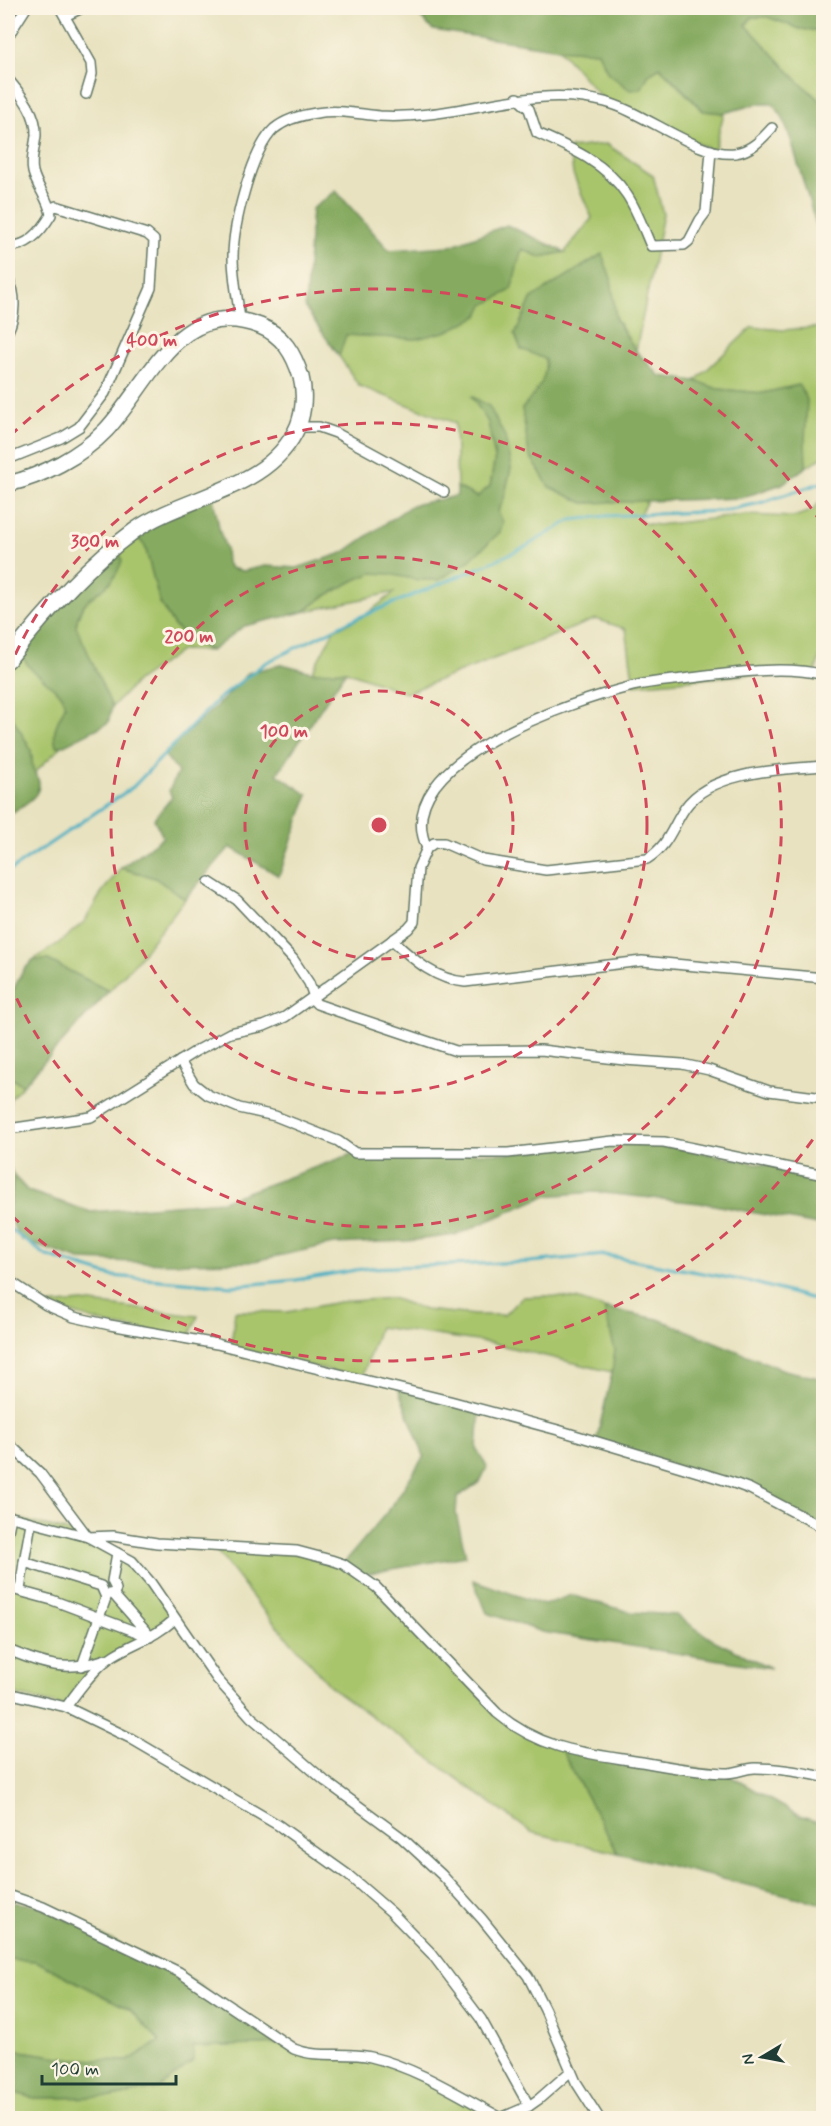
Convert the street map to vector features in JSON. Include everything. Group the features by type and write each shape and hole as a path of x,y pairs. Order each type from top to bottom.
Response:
{"highway":[{"path":"8,484 45,472 85,448 105,430 176,340 190,331 224,319 240,321 269,330 281,339 294,359 302,379 303,398 300,419 284,451 249,478 170,510 133,532 85,571 38,622 8,660"}],"street":[{"path":"8,36 26,8"},
{"path":"82,8 62,12 91,63 92,74 86,94"},
{"path":"8,79 23,98 35,122 36,136 32,167 41,194 48,202 51,215 30,240 16,246 8,246"},
{"path":"240,321 234,273 236,229 248,179 258,154 269,135 285,122 316,113 349,112 401,116 452,111 517,98 552,95 605,102 711,150 735,153 748,149 761,141 772,128"},
{"path":"517,98 529,110 537,133 583,154 606,171 627,196 651,246 684,245 689,241 706,212 711,150"},
{"path":"11,458 61,438 79,427 105,393 151,288 154,240 147,234 56,206 50,209"},
{"path":"8,279 14,296 8,331"},
{"path":"297,427 319,427 336,433 444,492"},
{"path":"427,848 420,827 421,815 426,800 437,782 462,760 491,740 548,714 637,685 742,672 788,671 824,675"},
{"path":"8,1129 91,1117 180,1061 230,1033 264,1026 285,1017 414,922 418,868 427,848 434,843 444,843 483,860 546,870 647,860 668,841 686,807 711,785 732,777 824,765"},
{"path":"209,882 237,900 293,958 309,982 317,1004 330,1009 456,1051 542,1050 682,1064 709,1070 769,1091 824,1098"},
{"path":"392,940 416,962 431,971 456,981 465,982 642,962 824,978"},
{"path":"180,1061 194,1084 208,1095 239,1108 275,1116 338,1141 355,1153 508,1153 613,1141 664,1142 824,1176"},
{"path":"8,1280 46,1305 74,1317 189,1337 429,1395 558,1430 731,1482 824,1528"},
{"path":"8,1443 40,1473 88,1537"},
{"path":"8,1531 9,1517 88,1537 132,1561 151,1583 217,1678 251,1717 325,1781 401,1837 442,1875 482,1919 528,1976 576,2082 599,2118"},
{"path":"20,1590 31,1523"},
{"path":"88,1537 113,1536 157,1543 297,1551 343,1564 376,1587 497,1713 531,1737 560,1748 686,1769 725,1773 754,1768 796,1771 824,1777"},
{"path":"82,1666 99,1617 110,1594 116,1589 112,1581 117,1553"},
{"path":"24,1562 101,1586 102,1591 110,1594 150,1637"},
{"path":"8,1588 99,1617 150,1637"},
{"path":"8,1650 57,1667 82,1666 111,1657 160,1633 175,1619"},
{"path":"66,1707 83,1683 111,1657"},
{"path":"8,1693 66,1707 130,1738 279,1825 348,1875 391,1912 432,1954 481,2019 529,2106"},
{"path":"8,1896 43,1907 179,1972 294,2049 314,2054 375,2058 433,2082 501,2118 529,2106 572,2071"}],"green space":[{"path":"416,8 823,8 823,31 800,29 768,17 752,17 746,25 800,83 823,103 823,248 791,140 782,116 773,104 757,104 724,113 704,111 660,67 649,74 641,89 630,90 608,73 598,52 559,49 433,30 419,16"},
{"path":"752,17 768,17 800,29 823,31 823,103 800,83 746,25"},
{"path":"559,49 598,52 608,73 641,89 649,74 659,67 703,111 724,113 714,151 605,102"},
{"path":"606,144 653,175 663,214 636,351 616,319 611,279 601,255 532,298 515,334 521,349 545,358 543,380 522,409 549,487 584,503 647,501 638,517 643,523 658,525 746,515 793,517 812,511 823,498 823,646 815,673 788,671 634,685 626,629 596,619 406,693 346,671 312,672 334,630 365,615 395,592 303,612 345,584 372,573 389,573 418,580 498,512 511,468 488,422 495,458 490,486 477,497 457,487 455,423 359,386 339,356 345,335 416,339 484,305 522,249 540,257 565,252 592,218 573,174 570,148"},
{"path":"336,191 389,250 450,246 507,225 565,252 540,257 522,249 511,290 484,305 478,316 448,331 416,339 346,335 339,356 305,308 312,209"},
{"path":"602,254 611,279 616,320 636,351 660,376 695,381 718,389 763,393 799,385 807,400 806,467 782,484 741,498 584,503 549,487 529,454 522,409 536,392 542,380 545,359 521,349 515,334 532,298"},
{"path":"752,327 783,330 823,327 823,457 806,467 799,385 763,393 718,389 695,381"},
{"path":"471,396 489,406 505,437 511,468 498,512 503,522 500,532 469,561 439,580 418,580 372,573 322,598 303,612 244,626 211,651 192,641 174,626 160,603 145,546 133,532 212,493 230,568 243,571 265,566 297,568 343,553 412,505 457,496 457,487 477,497 490,486 495,458 488,422"},
{"path":"133,532 145,546 160,603 174,626 192,641 211,651 182,650 137,681 112,707 76,626 84,605 111,582 117,545"},
{"path":"117,545 122,561 117,572 104,588 84,604 76,626 112,707 108,723 62,746 56,746 55,730 65,706 62,695 31,669 16,649"},
{"path":"16,649 62,695 65,706 61,715 56,746 62,746 35,772 31,750 8,710 8,660"},
{"path":"282,664 312,672 346,671 277,774 308,795 279,876 230,847 185,899 155,878 121,868 163,837 154,819 172,797 169,791 178,772 164,754 226,697 248,673"},
{"path":"8,710 31,750 33,770 39,785 34,797 8,815"},
{"path":"121,868 155,878 185,899 134,964 109,991 48,960 33,960 60,942 85,921 102,892"},
{"path":"33,960 48,960 109,991 23,1085 8,1076 8,1000 23,971"},
{"path":"8,1076 23,1085 10,1099 8,1112"},
{"path":"643,1141 824,1176 823,1226 709,1204 594,1192 545,1196 456,1235 407,1241 333,1244 250,1262 168,1263 80,1260 21,1240 8,1215 14,1176 28,1191 91,1212 222,1201 355,1153 508,1153"},
{"path":"8,1163 14,1176 8,1210"},
{"path":"549,1296 576,1299 604,1308 615,1350 612,1372 491,1343 379,1327 362,1378 231,1347 235,1311 287,1312 339,1302 392,1298 425,1310 475,1315 504,1315 522,1297"},
{"path":"83,1302 198,1316 189,1337 110,1325 46,1305"},
{"path":"604,1308 658,1319 784,1370 823,1379 823,1528 750,1489 596,1442 615,1350"},
{"path":"398,1388 480,1409 477,1449 487,1467 480,1482 457,1497 456,1514 466,1556 359,1575 343,1564 392,1506 424,1456"},
{"path":"8,1516 88,1537 133,1560 177,1615 111,1657 66,1707 8,1693"},
{"path":"213,1546 312,1554 371,1582 497,1713 560,1748 618,1853 531,1832 332,1688 257,1603"},
{"path":"473,1580 544,1605 571,1595 630,1612 676,1615 713,1640 771,1668 542,1632 487,1613"},
{"path":"560,1748 725,1773 801,1817 823,1823 823,1904 618,1853"},
{"path":"8,1902 36,1905 179,1972 284,2044 193,2047 193,2061 159,2088 111,2097 34,2098 8,2091 8,2049 73,2059 128,2061 160,2041 129,2009 36,1961 8,1959"},
{"path":"8,1959 36,1961 129,2009 160,2041 128,2061 73,2059 8,2049"},
{"path":"284,2044 294,2049 369,2057 413,2072 501,2118 8,2118 8,2091 34,2098 111,2097 159,2088 193,2047"}],"waterway":[{"path":"8,872 133,787 217,700 265,663 348,622 525,547 571,520 606,516 722,511 760,503 824,482"},
{"path":"8,1228 47,1256 112,1276 232,1286 296,1280 368,1268 529,1262 605,1255 751,1282 824,1302"}]}
